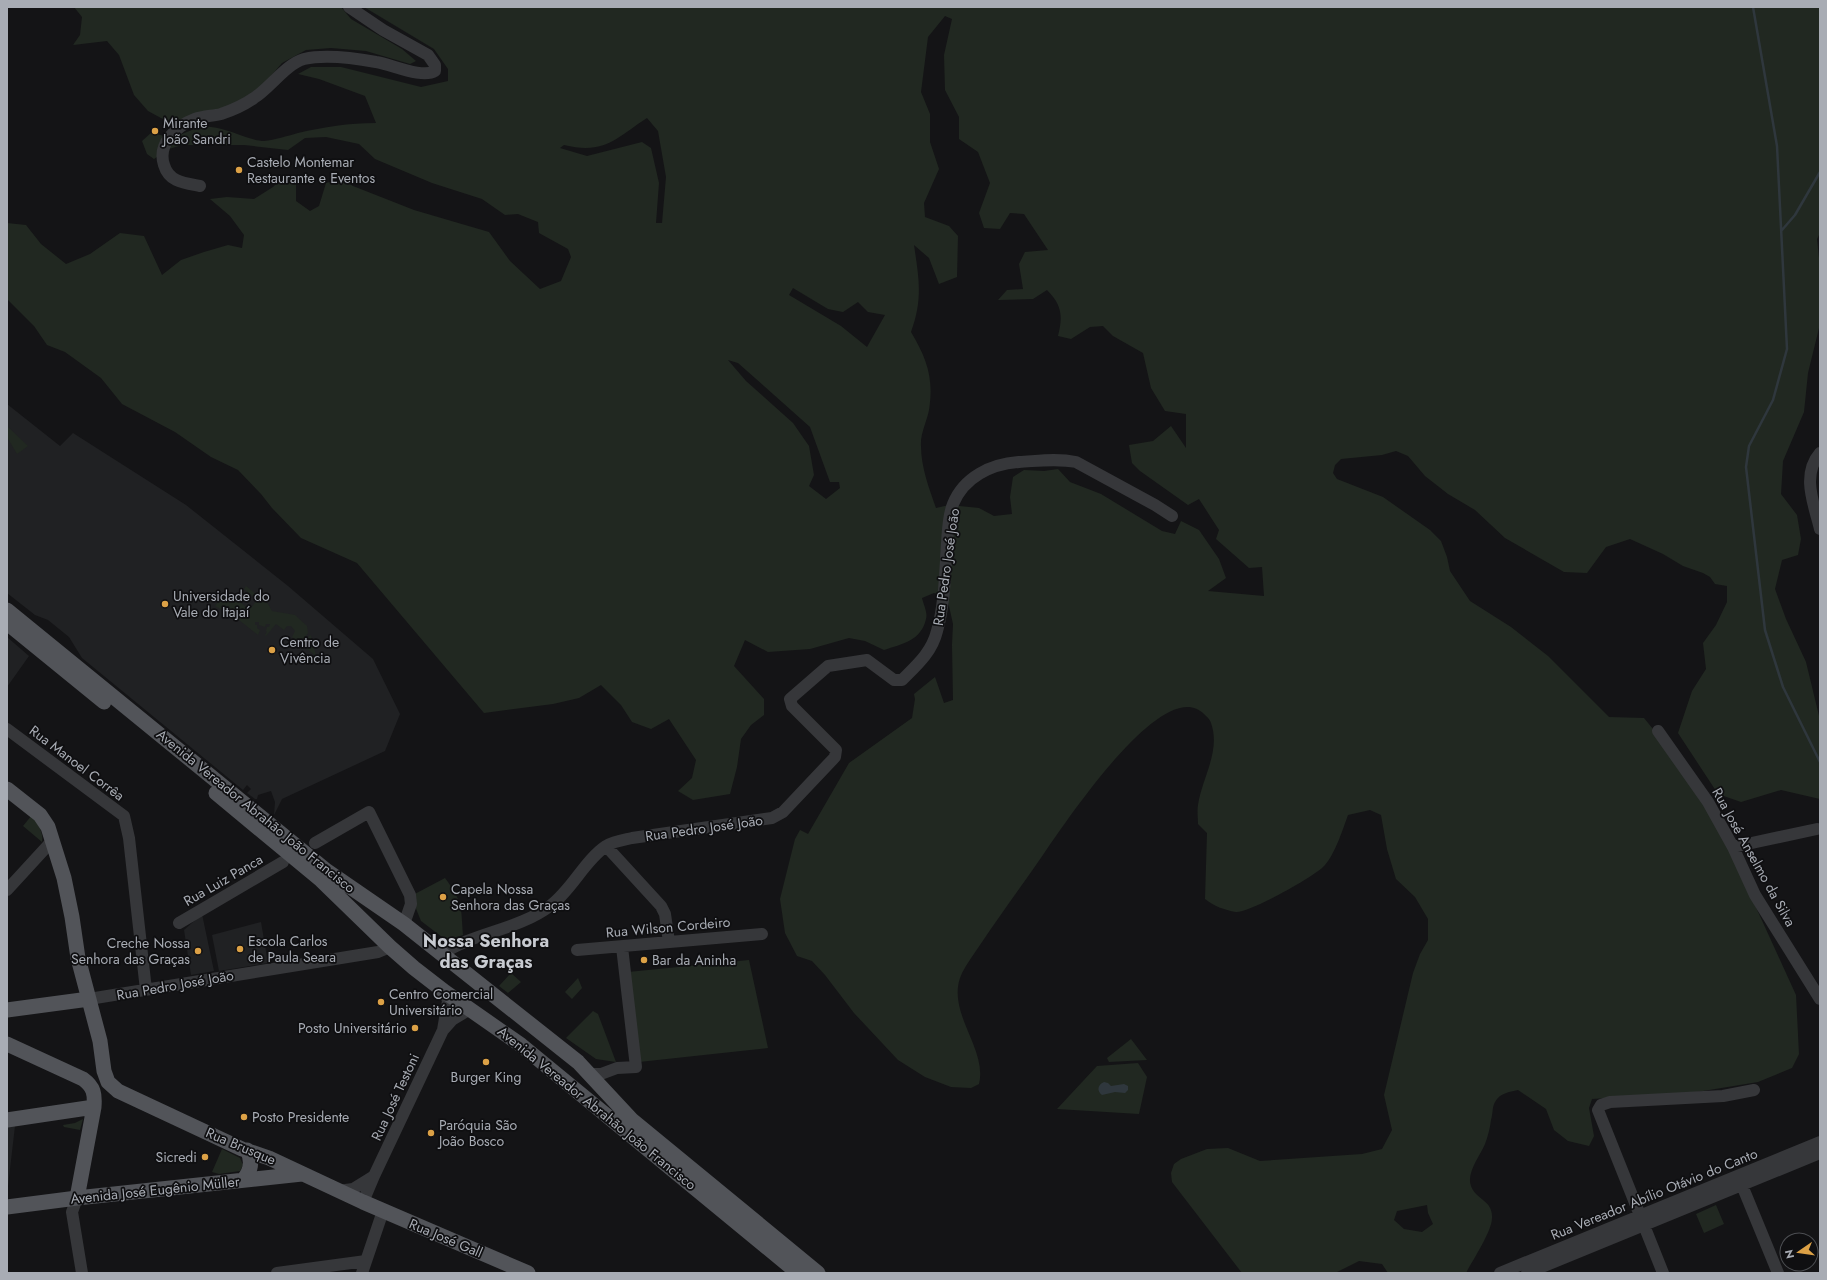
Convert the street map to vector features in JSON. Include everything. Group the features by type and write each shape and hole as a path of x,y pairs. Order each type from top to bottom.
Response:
{"main road":[{"name":"Avenida Vereador Abrahão João Francisco","path":"7,610 326,871 404,924 578,1062 591,1074 613,1101 632,1120 818,1273"},
{"name":"Avenida Vereador Abrahão João Francisco","path":"7,623 310,870 336,893 390,947 445,992 521,1045 798,1273"},
{"path":"7,789 40,815 48,827 64,878 78,958 89,999"},
{"path":"390,947 387,941 390,930 395,926 404,924"},
{"name":"Rua Pedro José João","path":"7,1010 89,999"},
{"name":"Rua Brusque","path":"89,999 100,1041 104,1071 108,1082 118,1091 364,1202"},
{"path":"7,1044 91,1084 95,1093 94,1107 76,1198"},
{"path":"563,1080 591,1074"},
{"path":"7,1120 94,1107"},
{"path":"243,1180 248,1172 250,1163 247,1150"},
{"path":"268,1177 262,1174 259,1165 263,1159 269,1158"},
{"name":"Avenida José Eugênio Müller","path":"7,1207 76,1198 303,1174"},
{"name":"Rua José Gall","path":"364,1202 528,1273"}],"street":[{"path":"200,186 172,179 166,171 163,161 163,150 166,141 175,132 189,122 221,114 241,106 255,98 274,83 290,67 302,60 318,57 338,58 377,62 426,74 435,71 435,65 428,55 368,20 350,7"},
{"path":"1820,453 1814,460 1809,476 1820,529"},
{"name":"Rua Pedro José João","path":"442,954 467,942 532,917 551,905 606,846 615,842 632,838 772,818 783,812 835,757 837,753 836,750 792,706 790,699 828,666 867,660 872,662 894,680 899,681 902,680 926,656 937,632 949,525 953,504 958,494 988,468 1004,463 1065,459 1076,462 1155,504 1172,516"},
{"name":"Rua Manoel Corrêa","path":"7,729 124,816 130,846 146,990"},
{"name":"Rua José Anselmo da Silva","path":"1658,731 1708,802 1733,847 1755,895 1820,999"},
{"path":"315,843 369,812 410,895 411,904 404,924"},
{"path":"1733,847 1817,829"},
{"path":"9,885 52,841"},
{"path":"606,846 661,906 665,914 669,942"},
{"name":"Rua Luiz Panca","path":"179,924 283,862"},
{"name":"Rua Wilson Cordeiro","path":"577,950 762,934"},
{"name":"Rua Pedro José João","path":"89,999 378,952 390,947"},
{"path":"591,1074 601,1074 617,1068 636,1067 622,947"},
{"name":"Rua José Testoni","path":"364,1202 374,1176 443,1030 448,1001 445,992"},
{"name":"Rua José Testoni","path":"443,1030 452,1020 470,1009"},
{"path":"1663,1273 1599,1116 1598,1110 1601,1105 1610,1102 1723,1096 1754,1090"},
{"name":"Rua Vereador Abílio Otávio do Canto","path":"1528,1273 1642,1221 1740,1180 1820,1142"},
{"name":"Rua Vereador Abílio Otávio do Canto","path":"1740,1180 1820,1153"},
{"path":"338,1191 353,1189 374,1176"},
{"path":"1740,1180 1778,1273"},
{"path":"76,1198 72,1212 82,1273"},
{"path":"362,1273 383,1211"},
{"path":"277,1273 366,1261"},
{"name":"Rua Vereador Abílio Otávio do Canto","path":"1500,1273 1548,1264"}],"shaded area":[{"path":"74,7 341,7 351,19 402,49 416,61 410,64 366,51 331,48 306,50 282,63 259,90 233,106 174,125 148,111 134,95 119,55 107,41 73,45 80,35 82,17"},
{"path":"364,7 1820,7 1820,233 1817,239 1820,267 1820,324 1808,373 1804,412 1783,461 1781,494 1797,515 1801,539 1798,555 1782,560 1775,589 1786,619 1806,662 1820,720 1820,799 1781,790 1741,802 1718,794 1678,733 1692,691 1706,669 1703,643 1716,625 1727,602 1727,586 1715,584 1710,577 1703,573 1683,566 1663,554 1630,539 1606,547 1587,573 1564,572 1505,538 1475,510 1448,494 1425,476 1408,456 1396,451 1382,455 1341,459 1335,465 1333,473 1337,479 1383,497 1430,530 1441,541 1450,571 1470,601 1511,627 1548,656 1609,717 1644,718 1697,783 1723,835 1796,995 1799,1054 1792,1068 1758,1082 1697,1092 1592,1099 1589,1108 1594,1136 1589,1146 1568,1141 1554,1130 1546,1109 1518,1090 1502,1095 1494,1104 1486,1141 1470,1176 1473,1191 1490,1207 1492,1218 1486,1238 1466,1273 1388,1273 1382,1264 1359,1261 1335,1273 1242,1273 1172,1182 1171,1173 1174,1164 1181,1159 1207,1149 1228,1148 1260,1161 1362,1154 1382,1149 1392,1130 1384,1095 1413,973 1420,954 1428,940 1428,919 1415,897 1396,879 1387,849 1381,815 1370,810 1348,815 1335,848 1325,865 1309,877 1282,893 1254,907 1236,912 1219,907 1205,899 1207,833 1198,824 1198,805 1210,764 1214,744 1213,733 1209,719 1204,714 1186,707 1163,716 1138,735 1112,763 1065,824 964,969 958,987 958,1001 978,1057 980,1070 979,1084 971,1088 951,1087 925,1077 898,1060 854,1013 825,975 812,961 797,956 785,933 780,899 795,839 800,830 808,834 849,763 912,718 915,699 914,694 935,677 944,703 953,700 953,624 947,597 934,593 922,598 926,611 926,617 920,632 915,637 904,643 884,650 865,641 849,638 810,649 768,652 745,640 734,666 764,699 764,715 751,725 741,739 737,767 730,794 693,800 678,791 692,778 696,760 669,719 651,729 632,722 621,705 601,685 579,698 553,704 484,713 357,563 301,538 238,470 211,457 175,432 122,404 101,378 65,352 47,345 34,326 7,299 7,223 26,225 41,244 66,264 90,254 120,233 144,236 162,275 181,260 204,252 228,245 242,248 244,235 230,216 210,199 227,197 254,199 273,187 283,177 296,182 296,201 310,211 319,206 326,183 341,179 353,186 414,210 489,232 510,261 540,289 561,281 571,257 568,249 539,233 538,222 518,214 505,215 482,199 432,183 375,159 359,144 326,137 305,138 288,150 244,145 182,145 169,149 154,159 147,154 142,141 152,132 162,135 177,136 203,127 211,127 264,141 327,127 376,123 365,96 319,79 298,74 311,67 341,67 421,87 448,81 448,69 434,49","holes":["945,16 952,19 944,55 945,90 959,117 959,139 978,152 990,183 979,213 984,228 1000,229 1010,213 1024,214 1048,250 1025,252 1019,264 1023,289 1007,290 998,300 1033,299 1047,290 1056,301 1060,311 1061,317 1058,336 1071,339 1090,327 1103,326 1113,336 1143,353 1151,388 1165,411 1186,414 1186,448 1171,426 1153,441 1129,445 1132,463 1140,471 1188,505 1199,499 1219,530 1216,539 1249,568 1262,567 1264,596 1208,591 1226,578 1219,559 1199,530 1181,521 1175,534 1162,531 1101,494 1070,482 1058,469 1044,471 1024,470 1013,477 1010,497 1012,514 994,516 979,508 949,505 936,508 926,477 921,454 921,441 929,410 931,388 925,360 911,332 919,299 914,245 929,258 939,284 957,277 958,236 949,226 925,217 924,203 939,169 930,142 930,114 921,92 928,37","647,118 658,131 666,177 662,223 656,223 659,183 651,148 642,142 587,156 560,148 564,145 578,148 590,148 609,143","793,288 828,309 843,312 858,302 868,312 885,315 867,347 841,326 789,295","728,360 738,363 810,427 830,482 839,482 840,488 826,499 809,486 814,475 809,446 793,423 746,381","1427,1205 1428,1213 1433,1224 1422,1232 1404,1229 1394,1220 1397,1211"]},
{"name":"Universidade do Vale do Itajaí","path":"7,404 60,446 73,433 186,505 288,586 373,659 400,714 385,751 282,799 274,815 275,802 271,791 258,795 257,799 255,799 247,793 251,789 247,785 243,790 82,658 69,637 48,620 35,615 7,593"},
{"path":"7,426 28,446 17,454 7,437"},
{"path":"246,586 268,604 272,611 295,615 307,626 308,633 299,645 292,637 295,631 291,626 287,626 284,630 276,624 266,636 267,627 269,627 270,624 266,624 265,627 259,625 259,622 255,622 255,625 257,625 257,628 260,630 258,635 239,620 215,606 227,591 246,607 248,605 251,608 257,600 244,589"},
{"path":"310,635 311,636 316,656 302,645"},
{"path":"7,637 29,656 7,687"},
{"path":"32,815 41,831 42,842 23,826"},
{"path":"445,878 455,893 460,905 463,935 446,940 421,921 411,896"},
{"name":"Creche Nossa Senhora das Graças","path":"202,914 214,971 191,975 184,930"},
{"name":"Escola Carlos de Paula Seara","path":"261,922 268,963 219,971 212,935"},
{"path":"749,960 768,1048 639,1062 628,972"},
{"path":"511,973 521,982 508,993 499,986"},
{"path":"578,978 582,988 572,999 565,992"},
{"path":"593,1011 598,1014 616,1062 596,1059 566,1038"},
{"path":"1131,1039 1147,1060 1109,1062 1107,1058"},
{"path":"1138,1063 1147,1077 1139,1114 1057,1109 1097,1066"},
{"path":"1104,1082 1111,1086 1124,1084 1128,1086 1128,1090 1125,1093 1115,1092 1102,1095 1098,1088"},
{"path":"83,1119 80,1130 64,1127 63,1125 75,1123"},
{"path":"7,1126 15,1126 7,1195"},
{"path":"222,1149 240,1158 243,1165 240,1171 219,1174 212,1172"},
{"path":"1716,1205 1724,1224 1704,1233 1696,1214"}],"waterway":[{"path":"1753,7 1777,146 1787,349 1773,400 1749,446 1746,467 1765,630 1783,687 1820,762"},
{"path":"1782,230 1795,215 1820,172"}],"place":[{"name":"Mirante João Sandri","path":"155,131"},
{"name":"Castelo Montemar Restaurante e Eventos","path":"239,170"},
{"name":"Universidade do Vale do Itajaí","path":"165,604"},
{"name":"Centro de Vivência","path":"272,650"},
{"name":"Capela Nossa Senhora das Graças","path":"443,897"},
{"name":"Escola Carlos de Paula Seara","path":"240,949"},
{"name":"Creche Nossa Senhora das Graças","path":"198,951"},
{"name":"Bar da Aninha","path":"644,960"},
{"name":"Centro Comercial Universitário","path":"381,1002"},
{"name":"Posto Universitário","path":"415,1028"},
{"name":"Burger King","path":"486,1062"},
{"name":"Posto Presidente","path":"244,1117"},
{"name":"Paróquia São João Bosco","path":"431,1133"},
{"name":"Sicredi","path":"205,1157"}],"district":[{"name":"Nossa Senhora das Graças","path":"486,951"}]}
